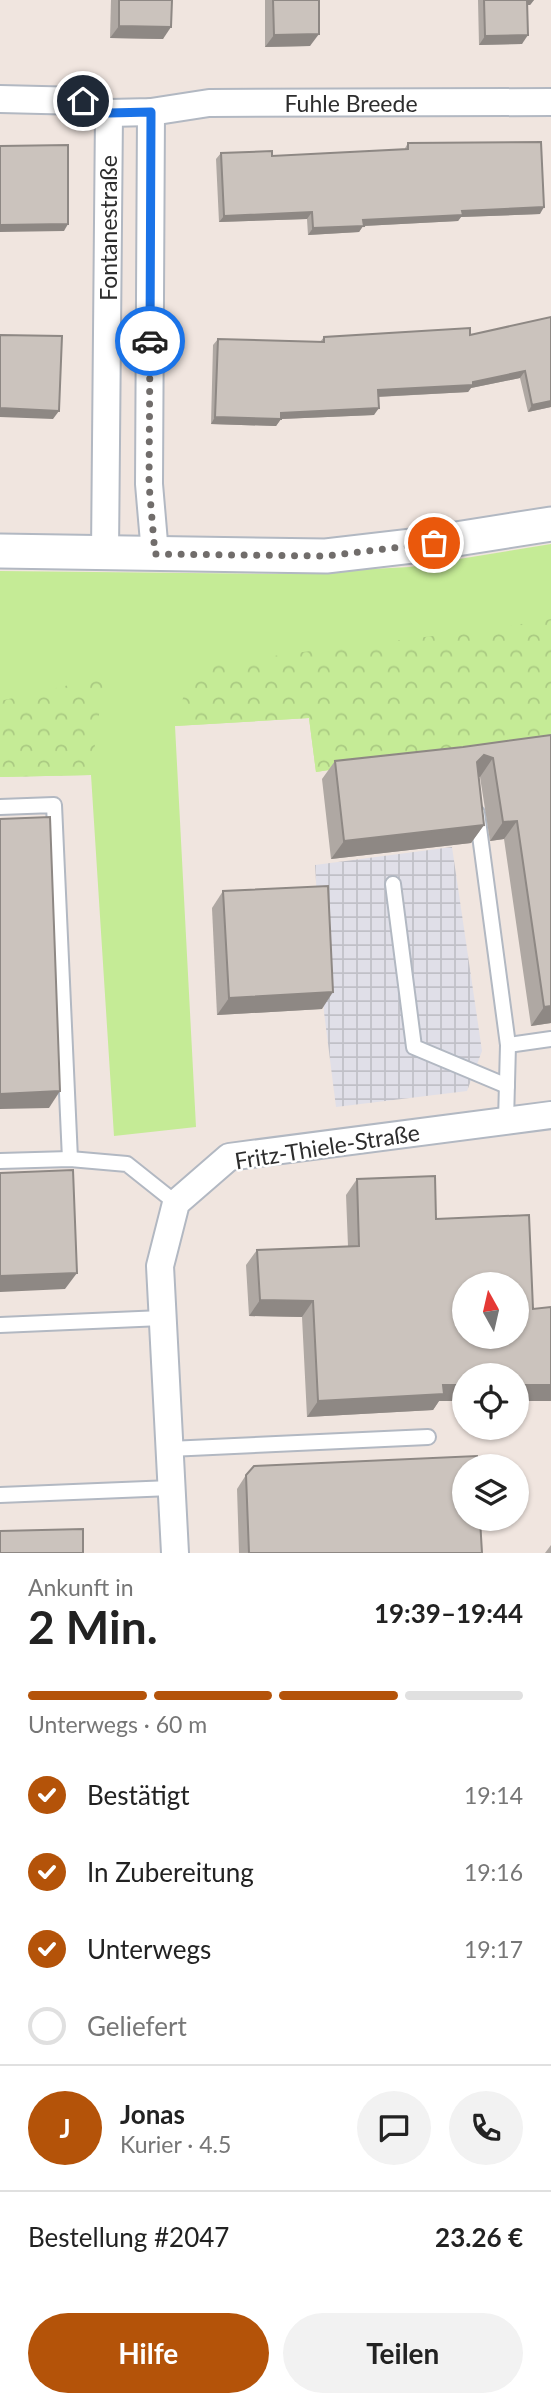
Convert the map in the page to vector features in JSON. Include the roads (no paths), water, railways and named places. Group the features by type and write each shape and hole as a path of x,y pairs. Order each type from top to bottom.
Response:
{"street":[{"path":"0,99 83,101 109,113"},
{"name":"Fuhle Breede","path":"109,113 151,112 209,103 551,102"},
{"name":"Fontanestraße","path":"151,112 149,484 155,554"},
{"name":"Fontanestraße","path":"105,553 109,113"},
{"path":"0,551 326,556 437,543 551,524"},
{"name":"Fritz-Thiele-Straße","path":"176,1203 229,1157 551,1115"},
{"path":"174,1553 160,1266 176,1203"}],"lane":[{"path":"475,797 508,1045 506,1121"},
{"path":"0,807 54,805 70,1159"},
{"path":"393,884 414,1046 507,1086"},
{"path":"508,1045 551,1039"},
{"path":"0,1161 70,1159 127,1164 176,1203"},
{"path":"0,1325 162,1318"},
{"path":"169,1449 428,1437"},
{"path":"0,1495 171,1488"}]}
